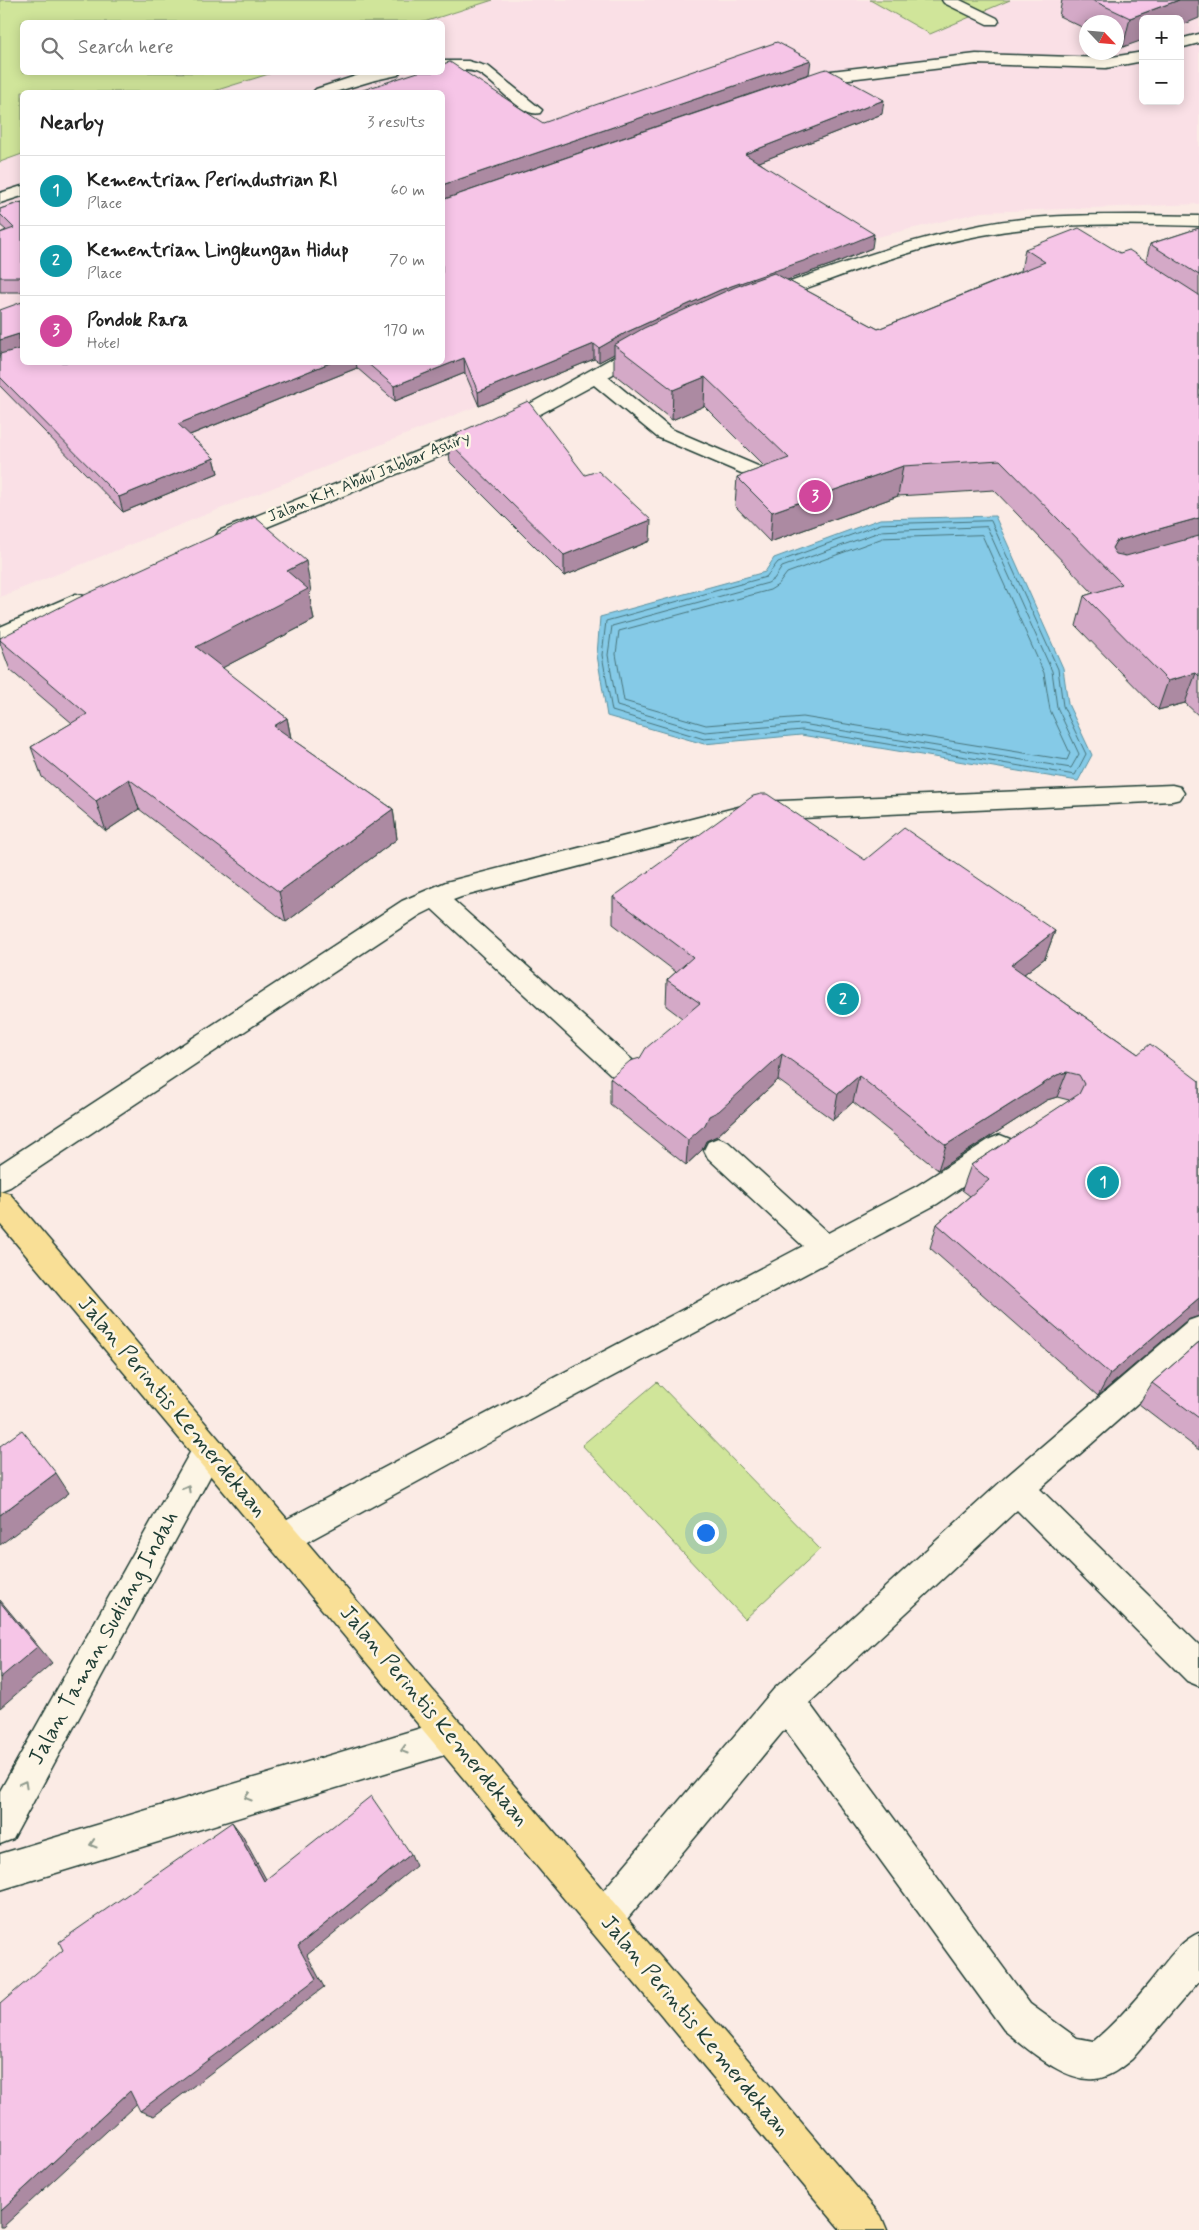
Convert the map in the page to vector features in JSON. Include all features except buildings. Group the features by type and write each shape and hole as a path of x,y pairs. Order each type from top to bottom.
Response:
{"highway":[{"name":"Jalan Perintis Kemerdekaan","path":"0,1203 867,2230"}],"street":[{"path":"948,0 992,21"},
{"path":"1184,43 1199,38"},
{"path":"790,88 832,76 976,59 1106,63 1139,57"},
{"path":"445,66 468,66 484,70 534,110"},
{"path":"327,90 377,75"},
{"path":"0,198 20,192"},
{"path":"743,304 876,257 953,236 1051,222 1199,221"},
{"path":"1051,222 1075,238"},
{"name":"Jalan K.H. Abdul Jabbar Ashiry","path":"206,545 524,415 635,352 660,341"},
{"path":"595,376 664,433 753,471"},
{"path":"0,635 89,596"},
{"path":"0,1180 403,913 434,896 464,886 758,811 1172,793"},
{"path":"434,896 629,1074"},
{"path":"283,1538 514,1413 927,1195 1026,1131"},
{"path":"718,1150 826,1249"},
{"path":"604,1918 786,1701 1017,1488 1199,1330"},
{"name":"Jalan Taman Sudiang Indah","path":"0,1826 208,1450"},
{"path":"1017,1488 1199,1669"},
{"path":"786,1701 1017,2017 1055,2046 1077,2058 1098,2060 1116,2049 1199,1952"},
{"path":"0,1872 451,1736"}],"shaded area":[{"path":"493,0 870,0 930,33 1010,0 1199,0 1199,204 981,212 852,243 502,396 0,597 0,162 20,155 20,365 445,365 445,90 217,90 266,75 445,75 445,20 430,20"}],"green space":[{"path":"0,0 493,0 430,20 20,20 20,75 266,75 217,90 20,90 20,155 0,162"},
{"path":"870,0 1010,0 930,34"},
{"path":"657,1382 820,1549 745,1619 582,1445"}],"water":[{"path":"995,516 1063,668 1068,704 1092,755 1078,781 801,735 704,744 607,716 597,655 600,617 765,572 774,558 880,519"}],"place":[{"name":"Pondok Rara","path":"815,496"},
{"name":"Kementrian Lingkungan Hidup","path":"843,999"},
{"name":"Kementrian Perindustrian RI","path":"1103,1182"}]}
